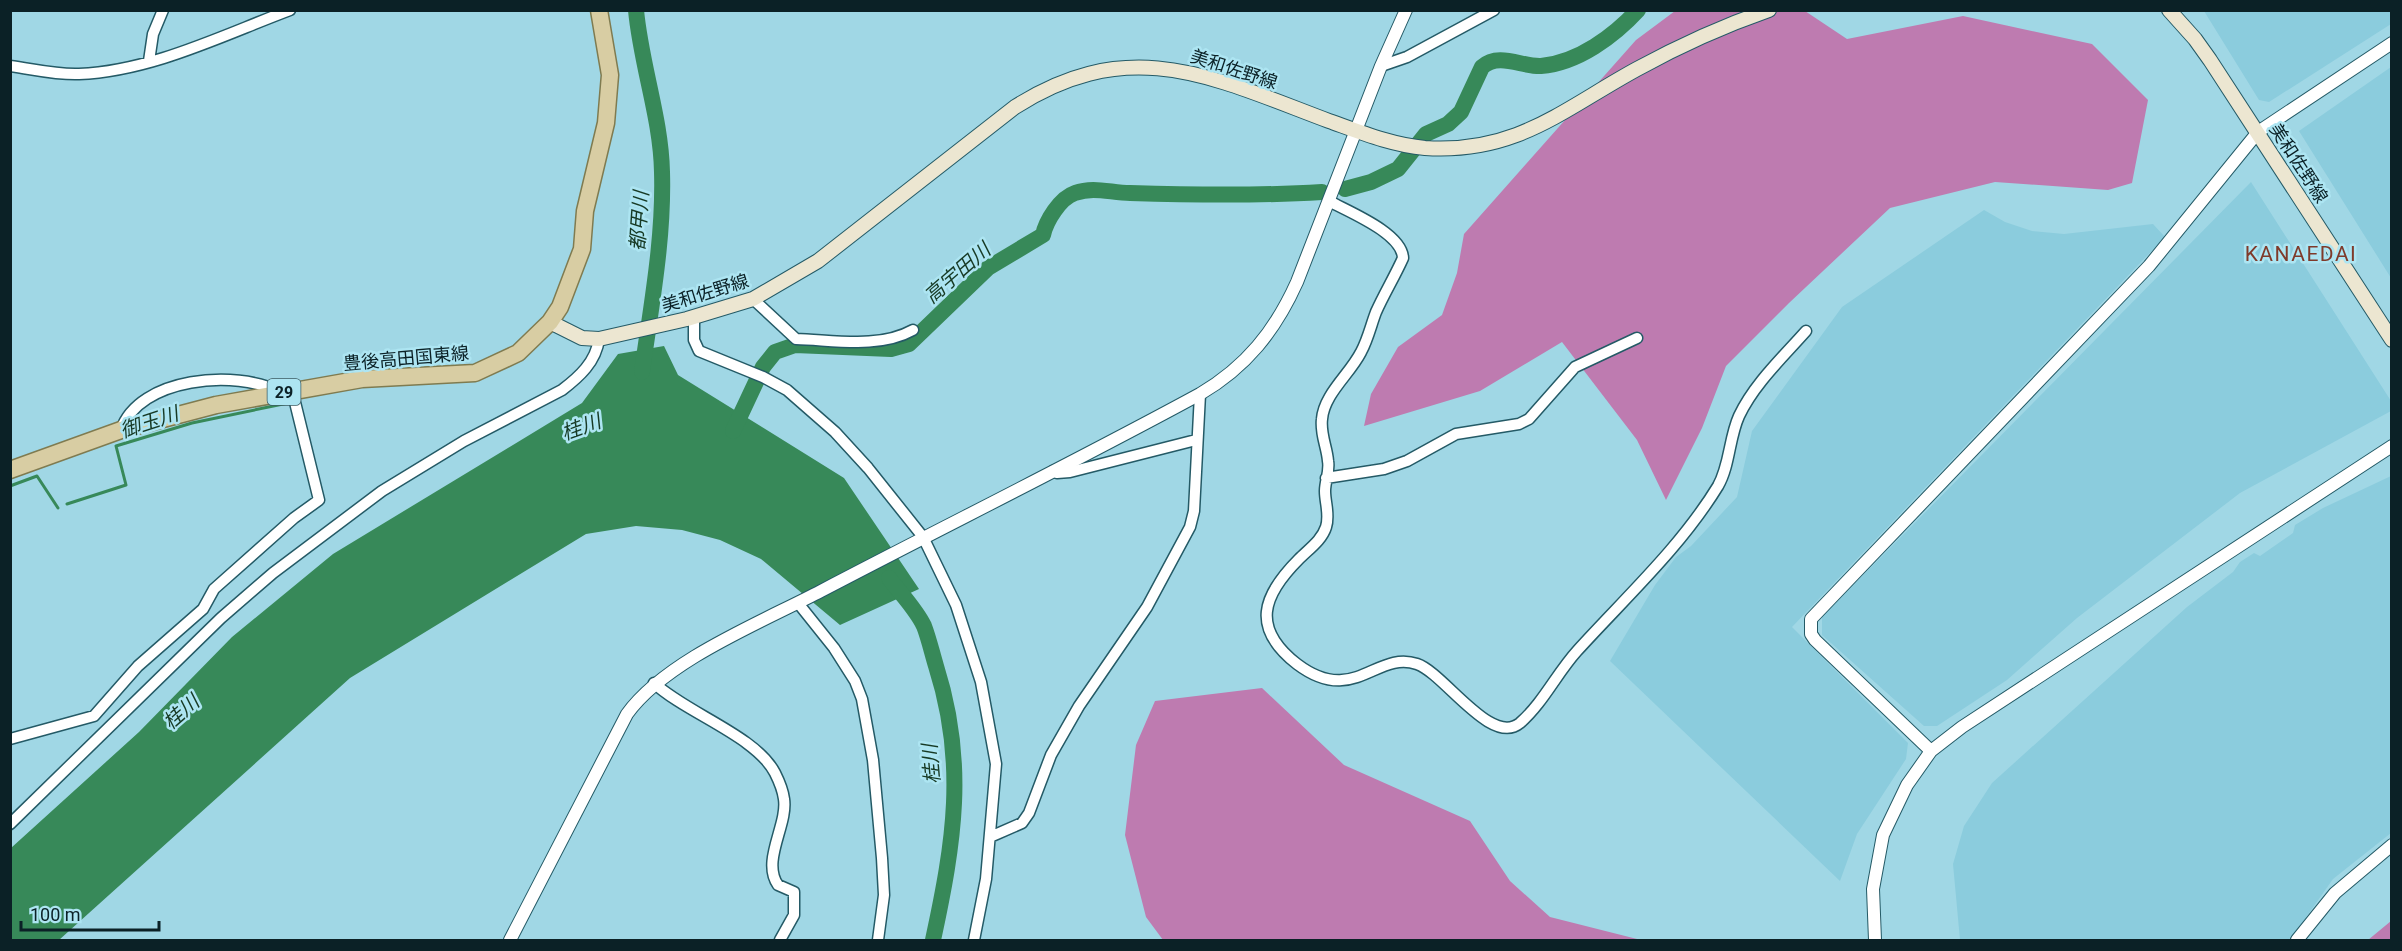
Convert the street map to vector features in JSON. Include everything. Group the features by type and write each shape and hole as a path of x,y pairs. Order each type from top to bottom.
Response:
{"main road":[{"name":"豊後高田国東線","path":"10,470 122,430 216,405 363,379 475,373 518,353 550,322 572,280 582,249 585,211 606,123 610,75 599,10"},
{"name":"美和佐野線","path":"550,322 582,338 606,338 690,318 753,299 819,261 1015,106 1049,87 1088,73 1148,67 1192,72 1357,131 1408,146 1467,147 1529,132 1672,51 1769,10"},
{"name":"美和佐野線","path":"2169,10 2195,39 2258,132 2391,340"}],"street":[{"path":"149,61 153,34 163,10"},
{"path":"10,66 80,74 120,69 149,61 290,10"},
{"path":"510,940 627,714 654,683 678,666 1200,394 1242,365 1274,327 1297,282 1381,66 1406,10"},
{"path":"1381,66 1407,57 1494,10"},
{"path":"1931,751 1815,640 1811,634 1811,619 2149,266 2258,132 2391,43"},
{"path":"1329,201 1388,234 1399,245 1403,255 1360,354 1325,406 1322,418 1329,467 1326,478 1328,522 1325,531 1287,571 1272,594 1266,618 1272,639 1299,665 1330,680 1351,679 1394,664 1414,663 1434,674 1482,718 1501,728 1510,728 1524,720 1574,654 1644,581 1679,539 1719,484 1734,429 1748,400 1806,331"},
{"path":"753,299 796,339 873,341 901,336 913,330"},
{"path":"690,318 694,340 699,351 759,375 795,396 835,432 868,468 920,539 960,616 981,682 996,764 986,879 974,940"},
{"path":"10,824 221,618 273,573 382,491 464,441 562,390 576,380 606,338"},
{"path":"1326,478 1384,469 1407,461 1456,434 1519,424 1529,419 1575,367 1637,338"},
{"path":"10,739 94,716 138,666 203,609 214,589 294,518 319,500 286,391 266,385 202,380 174,386 138,403 127,415 122,430"},
{"path":"990,837 1022,823 1029,813 1051,755 1079,706 1147,608 1190,527 1194,511 1200,394"},
{"path":"1053,471 1070,472 1196,440"},
{"path":"1875,940 1873,889 1883,835 1907,785 1931,751 1972,720 2391,446"},
{"path":"799,602 834,648 855,681 862,699 873,760 882,858 884,895 878,940"},
{"path":"654,683 675,701 756,750 775,772 784,800 774,861 774,876 778,885 794,892 794,915 780,940"},
{"path":"2297,940 2335,893 2391,845"}],"shaded area":[{"path":"1675,11 1805,11 1847,39 1963,16 2092,44 2148,100 2132,183 2108,190 1995,182 1890,208 1726,366 1702,428 1666,500 1637,440 1562,342 1480,391 1364,426 1371,394 1398,347 1442,315 1457,273 1464,234 1636,40"},
{"path":"2204,11 2391,11 2391,24 2269,102 2259,100"},
{"path":"2391,67 2391,278 2299,131"},
{"path":"2251,182 2391,401 2391,411 2240,493 2077,618 2007,680 1937,726 1924,726 1822,635 1822,617"},
{"path":"1984,210 2005,222 2032,231 2064,234 2153,224 2165,237 1792,627 1908,743 1906,759 1857,834 1840,881 1610,661 1655,585 1676,557 1691,546 1737,497 1752,431 1842,307"},
{"path":"2391,476 2391,833 2333,879 2290,940 1960,940 1953,864 1964,826 1992,783 2187,607 2233,572 2240,562 2254,553 2260,556 2293,533 2295,525 2323,508"},
{"path":"1262,688 1344,765 1470,821 1510,881 1550,917 1641,940 1163,940 1146,917 1125,835 1136,745 1155,701"},
{"path":"2391,921 2391,940 2368,940"}],"water":[{"path":"664,346 678,375 844,478 919,589 840,625 761,559 720,540 682,530 636,526 586,534 350,678 59,940 11,940 11,848 139,732 232,637 333,554 582,403 618,354"}],"waterway":[{"name":"都甲川","path":"636,10 655,112 662,172 659,247 642,372"},
{"name":"高宇田川","path":"1345,189 1371,182 1398,169 1426,134 1448,124 1461,112 1482,67 1503,60 1534,66 1568,60 1607,38 1638,10"},
{"name":"高宇田川","path":"733,431 763,367 775,352 795,345 891,349 909,344 988,268 1043,235 1055,211 1064,200 1075,193 1096,190 1202,195 1322,192"},
{"name":"御玉川","path":"67,504 126,485 116,446 192,423 288,403"},
{"name":"御玉川","path":"10,486 37,476 58,508"},
{"name":"桂川","path":"889,578 924,626 946,702 952,736 954,803 951,836 947,870 933,940"}],"district":[{"name":"KANAEDAI","path":"2301,254"}]}
